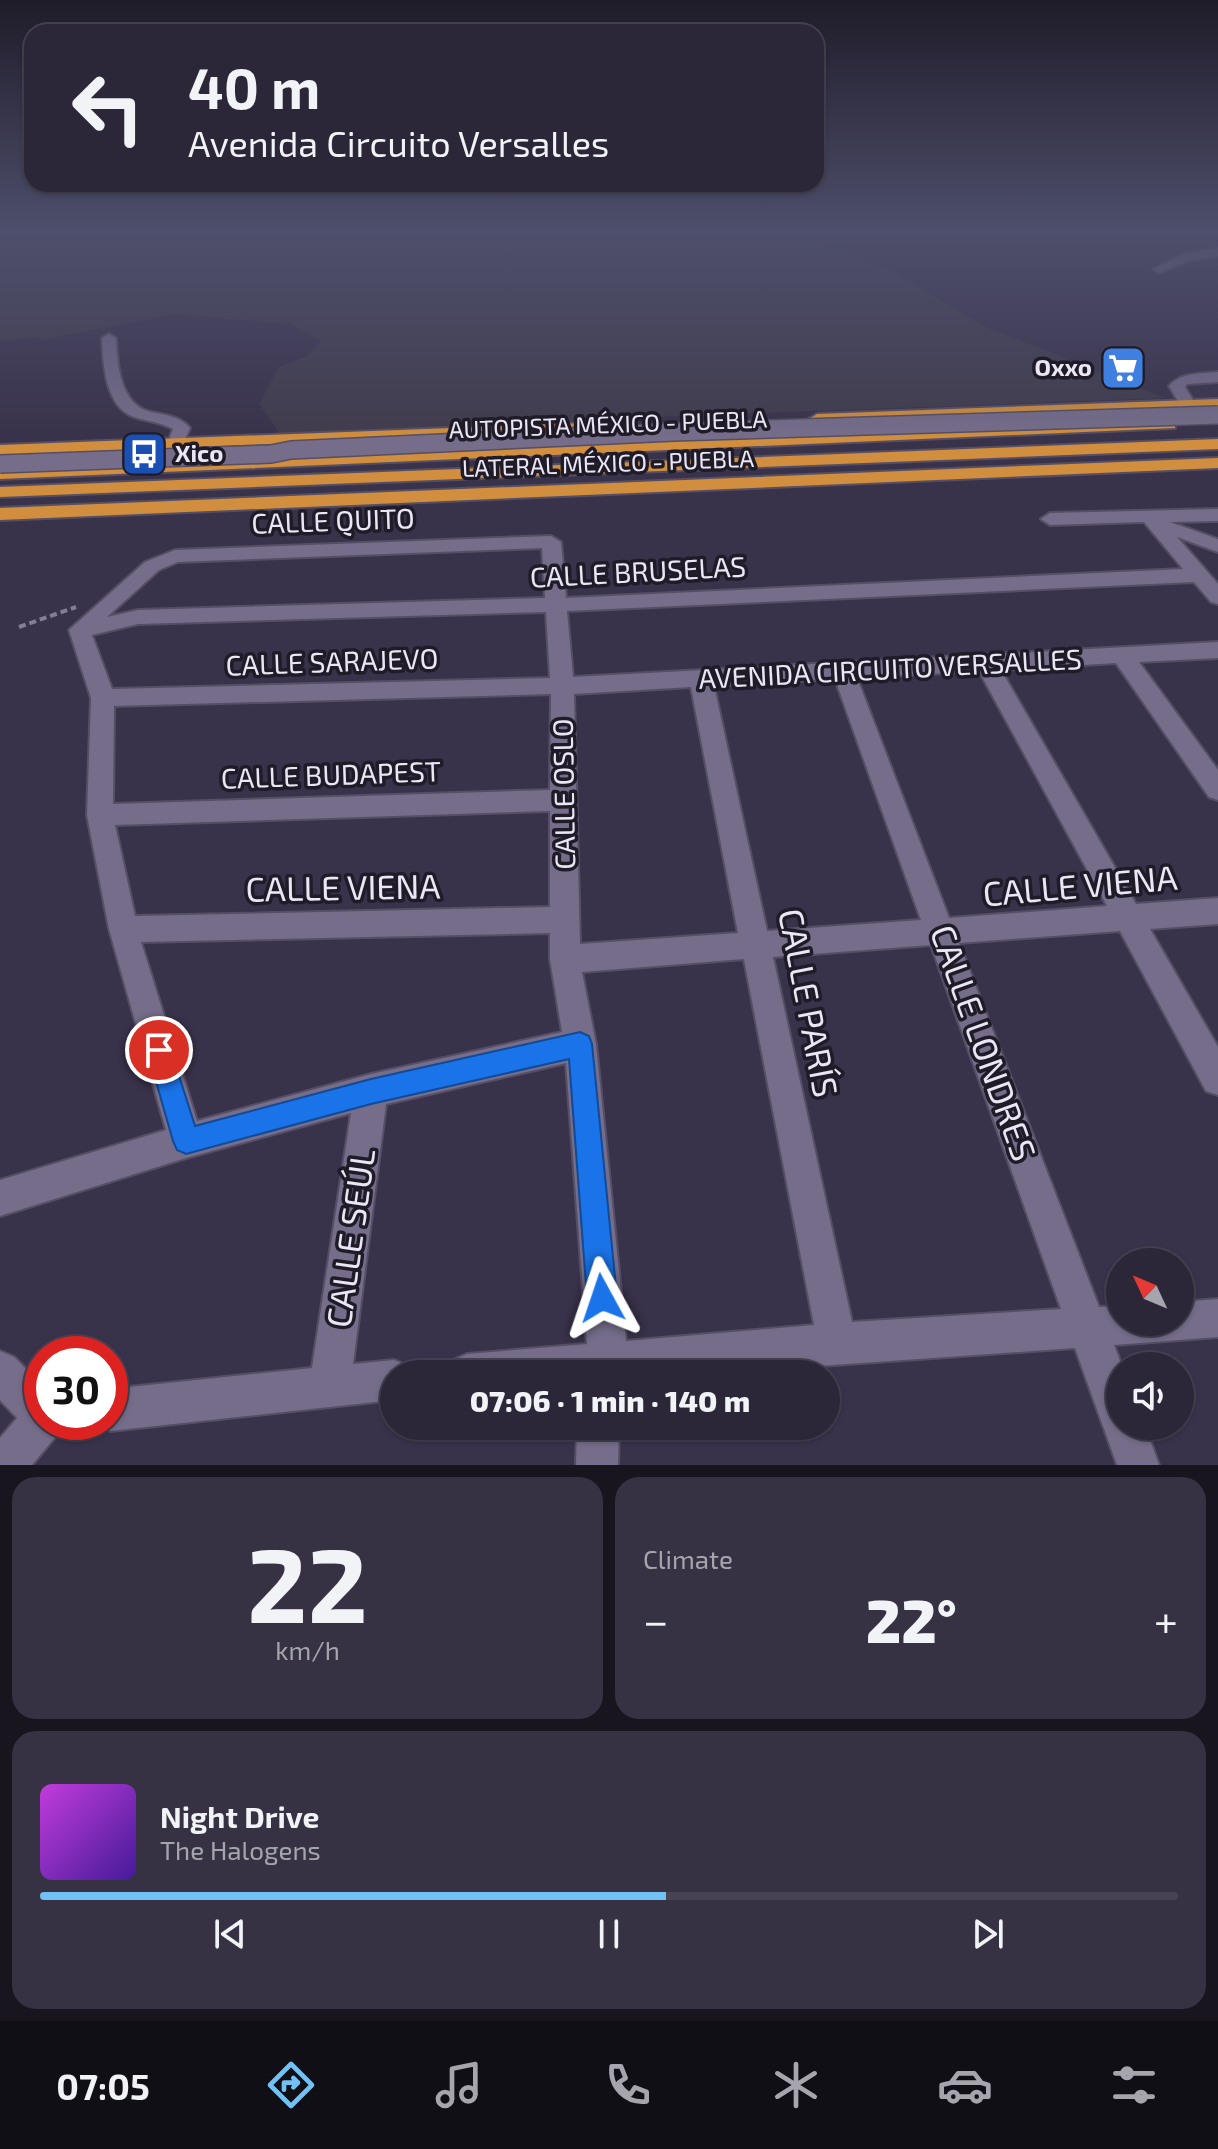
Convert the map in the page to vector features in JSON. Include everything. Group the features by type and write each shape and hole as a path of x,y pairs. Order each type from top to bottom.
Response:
{"highway":[{"name":"LATERAL MÉXICO - PUEBLA","path":"0,450 1218,406"},
{"name":"AUTOPISTA MÉXICO - PUEBLA","path":"0,474 1218,423"},
{"path":"316,461 664,425"},
{"name":"AUTOPISTA MÉXICO - PUEBLA","path":"0,492 1218,444"},
{"name":"LATERAL MÉXICO - PUEBLA","path":"0,514 1218,463"}],"street":[{"path":"109,338 112,372 128,408 173,420 182,428 175,444"},
{"path":"1188,405 1177,386 1183,380 1218,377"},
{"path":"0,457 228,445 1218,406"},
{"path":"0,464 255,455 291,450 674,432 1218,415"},
{"path":"1050,519 1218,515"},
{"path":"1150,519 1218,546"},
{"path":"1150,519 1218,597"},
{"name":"CALLE QUITO","path":"80,630 152,566 175,556 551,542"},
{"name":"CALLE OSLO","path":"551,542 562,686 565,959 580,1044 606,1360"},
{"name":"CALLE BRUSELAS","path":"80,630 138,617 421,611 1198,575"},
{"path":"80,630 103,698 100,815 123,929 186,1141"},
{"name":"AVENIDA CIRCUITO VERSALLES","path":"562,686 844,673 1218,650"},
{"path":"1123,656 1218,790"},
{"path":"987,665 1218,1079"},
{"name":"CALLE LONDRES","path":"844,673 1106,1376"},
{"name":"CALLE PARÍS","path":"701,679 837,1343"},
{"name":"CALLE SARAJEVO","path":"103,698 562,686"},
{"name":"CALLE BUDAPEST","path":"100,815 564,800"},
{"name":"CALLE VIENA","path":"565,959 943,934 1218,911"},
{"name":"CALLE VIENA","path":"123,929 565,920"},
{"path":"0,1198 186,1141 371,1091 580,1044"},
{"name":"CALLE SEÚL","path":"330,1386 371,1091"},
{"path":"1194,1320 1218,1318"},
{"path":"681,1360 837,1343 1106,1328"},
{"path":"0,1371 24,1396"},
{"path":"128,1408 380,1381"},
{"path":"5,1465 26,1440"},
{"path":"597,1465 598,1440"},
{"path":"1129,1440 1138,1465"}],"shaded area":[{"path":"0,301 943,301 982,325 1165,398 603,419 281,435 259,404 279,367 306,357 321,341 291,324 173,314 41,340 41,337 0,341"}],"place":[{"name":"Oxxo","path":"1123,368"},
{"name":"Xico","path":"144,454"}],"route":[{"path":"159,1050 186,1141 371,1091 580,1044 602,1298"}]}
